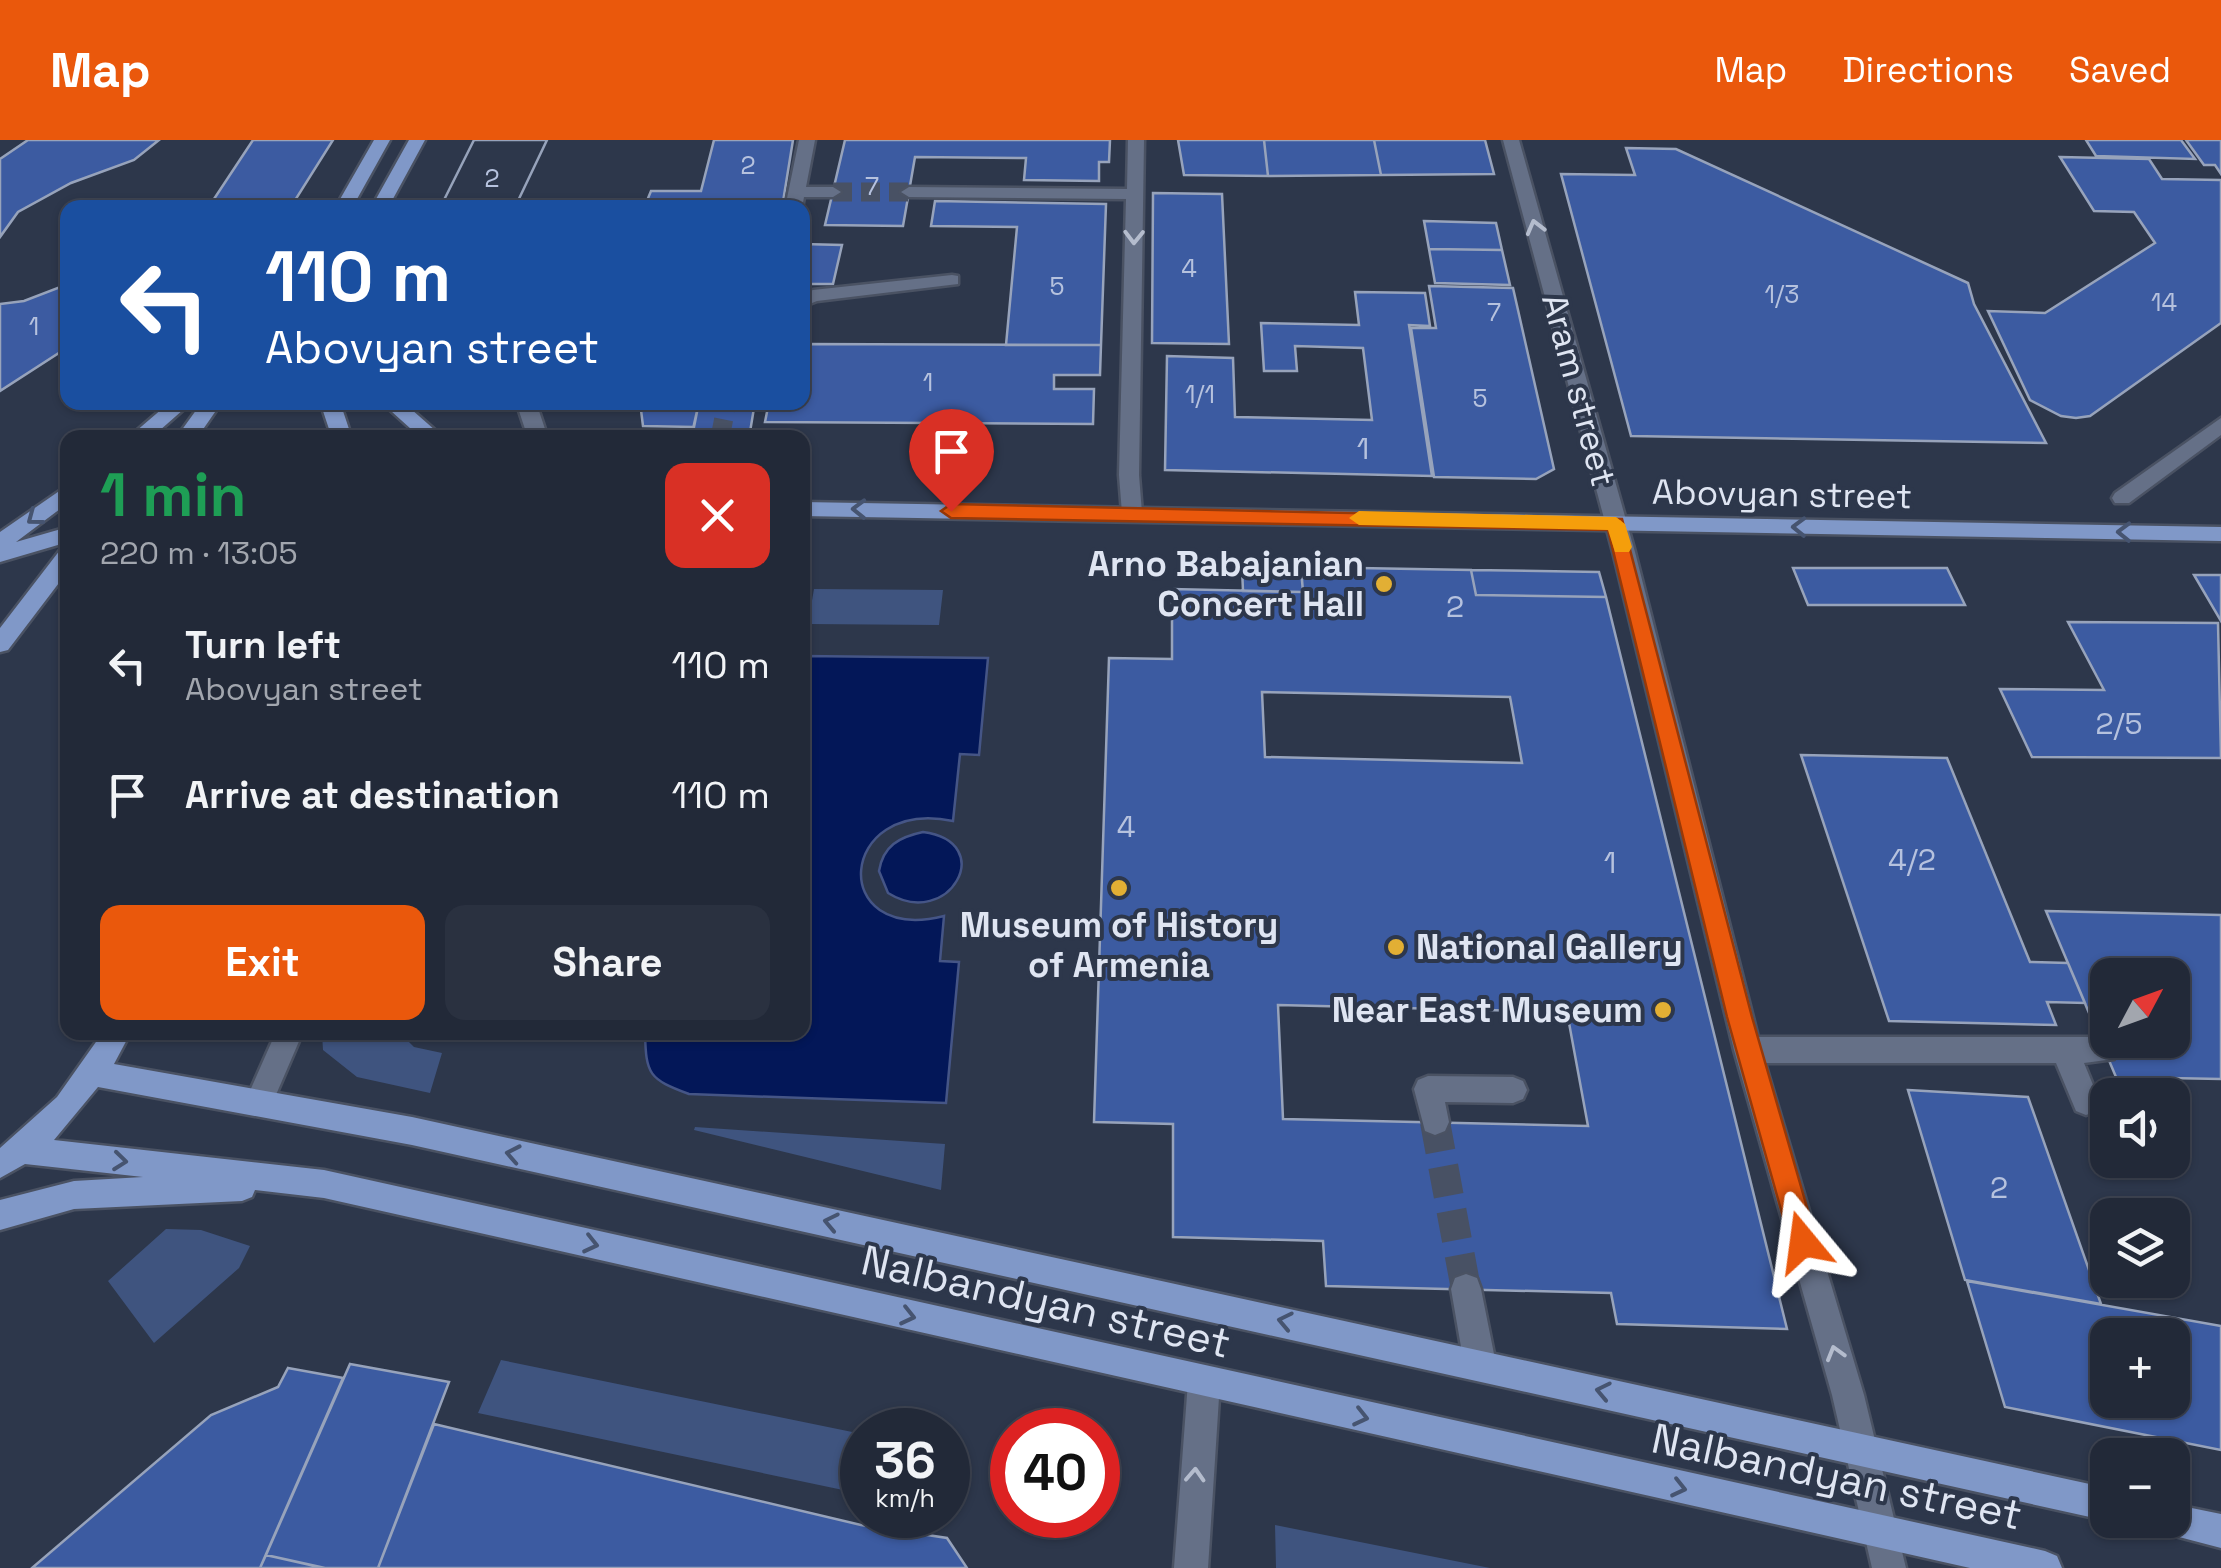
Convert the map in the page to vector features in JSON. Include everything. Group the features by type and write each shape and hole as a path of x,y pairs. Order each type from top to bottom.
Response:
{"main road":[{"path":"347,200 382,140"},
{"path":"383,200 417,140"},
{"path":"148,430 173,410"},
{"path":"400,410 424,430"},
{"path":"0,543 60,498"},
{"name":"Abovyan street","path":"810,508 2221,534"},
{"path":"0,554 60,536"},
{"path":"0,644 60,565"},
{"path":"11,1157 95,1074 114,1040"},
{"name":"Nalbandyan street","path":"95,1074 412,1131 1860,1447 2090,1501"},
{"name":"Nalbandyan street","path":"11,1157 324,1184 2046,1568"},
{"path":"0,1215 74,1196 324,1184"},
{"path":"2190,1524 2221,1531"}],"street":[{"path":"807,140 795,200 833,192"},
{"path":"1132,513 1128,475 1136,140"},
{"name":"Aram street","path":"1512,140 1616,524 1748,1050 1860,1447 1889,1568"},
{"path":"909,192 1134,194"},
{"path":"810,298 952,280"},
{"path":"2122,498 2221,425"},
{"path":"259,1102 286,1040"},
{"path":"1748,1050 2090,1050"},
{"path":"2065,1050 2086,1102"},
{"path":"1435,1122 1428,1089 1512,1090"},
{"path":"1466,1290 1480,1364"},
{"path":"1191,1568 1204,1382"}],"shaded area":[{"path":"814,589 943,590 939,625 810,624"},
{"path":"810,656 988,658 979,755 960,754 953,821 915,819 886,830 868,848 861,870 865,892 880,910 906,919 944,916 940,961 959,962 946,1103 689,1094 652,1074 646,1040 810,1040"},
{"path":"923,832 946,839 958,851 961,866 957,880 946,893 930,901 910,902 888,893 879,871 884,855 894,844"},
{"path":"322,1040 407,1040 414,1047 442,1053 430,1093 357,1077 323,1050"},
{"path":"695,1127 945,1144 941,1190 694,1130"},
{"path":"166,1229 201,1230 250,1246 239,1268 154,1343 108,1281"},
{"path":"501,1360 840,1429 840,1489 478,1413"},
{"path":"1275,1525 1490,1568 1276,1568"}],"building":[{"path":"28,140 159,140 134,160 71,183 18,212 0,237 0,159"},
{"path":"253,140 333,140 295,200 213,200"},
{"path":"474,140 547,140 518,200 444,200"},
{"path":"474,140 547,140 518,200 444,200"},
{"path":"714,140 793,140 783,200 647,200 651,191 701,191"},
{"path":"845,140 1110,140 1109,162 1099,162 1099,181 1024,180 1026,158 915,157 903,226 825,225"},
{"path":"1178,140 1264,140 1268,176 1184,175"},
{"path":"1264,140 1374,140 1381,175 1268,176"},
{"path":"1374,140 1485,140 1494,174 1381,175"},
{"path":"2086,140 2181,140 2195,159 2096,156"},
{"path":"2186,140 2221,140 2221,174 2215,165 2204,165"},
{"path":"1626,148 1676,149 1968,283 1974,304 2046,443 1631,436 1561,174 1635,175"},
{"path":"2060,157 2149,159 2162,179 2221,180 2221,323 2090,416 2076,418 2061,416 2030,400 1988,311 2045,313 2155,243 2134,212 2094,211"},
{"path":"1153,193 1222,194 1229,344 1152,343"},
{"path":"935,201 1106,204 1101,345 1006,345 1017,227 931,226"},
{"path":"1424,221 1496,223 1502,250 1429,249"},
{"path":"810,244 842,245 833,284 810,284"},
{"path":"1429,249 1502,250 1510,285 1435,283"},
{"path":"1429,286 1513,288 1554,469 1536,479 1434,477 1411,328 1436,328"},
{"path":"60,287 60,352 0,391 0,304 24,301"},
{"path":"1355,292 1425,293 1430,326 1409,325 1432,476 1165,470 1167,356 1233,358 1235,417 1372,420 1363,348 1295,346 1297,371 1264,371 1261,323 1359,325"},
{"path":"810,344 1101,345 1100,375 1054,375 1054,389 1094,389 1093,424 765,422 767,410 810,410"},
{"path":"641,410 697,410 694,427 643,426"},
{"path":"697,410 754,410 750,430 693,430"},
{"name":"National Gallery","path":"1301,567 1471,570 1476,595 1606,597 1787,1329 1617,1324 1611,1293 1326,1286 1323,1241 1173,1237 1173,1124 1094,1122 1109,658 1172,659 1172,589 1303,592","holes":["1262,692 1510,697 1522,763 1265,757","1278,1005 1567,1012 1588,1126 1283,1119"]},
{"path":"1242,568 1301,570 1303,592 1243,591"},
{"path":"1793,568 1947,568 1965,605 1808,605"},
{"path":"1471,570 1599,572 1606,597 1476,595"},
{"path":"2194,575 2221,575 2221,621"},
{"path":"2068,622 2218,623 2221,758 2032,757 2000,689 2104,690"},
{"path":"1801,755 1947,758 2030,962 2068,963 2085,1003 2047,1002 2056,1025 1889,1021"},
{"path":"2046,911 2221,915 2221,1079 2116,1077 2108,1058 2190,1058 2190,958 2090,958 2090,1015"},
{"path":"1908,1090 2028,1097 2090,1273 2090,1298 2099,1298 2101,1304 1965,1280"},
{"path":"1967,1281 2176,1318 2090,1318 2090,1418 2190,1418 2190,1321 2221,1326 2221,1450 2190,1444 2190,1438 2161,1438 2005,1407"},
{"path":"350,1364 449,1382 378,1568 325,1568 266,1555"},
{"path":"288,1368 343,1378 260,1568 32,1568 211,1415 278,1387"},
{"path":"434,1424 840,1520 840,1538 947,1538 967,1568 378,1568"},
{"path":"266,1555 319,1567 325,1568 260,1568"}],"tunnel":[{"path":"833,192 909,192"},
{"path":"722,430 725,410"},
{"path":"1435,1122 1466,1289"}],"slow traffic":[{"path":"1359,518 1616,524 1622,547"}],"place":[{"name":"Arno Babajanian Concert Hall","path":"1384,584"},
{"name":"Museum of History of Armenia","path":"1119,888"},
{"name":"National Gallery","path":"1396,947"},
{"name":"Near East Museum","path":"1663,1010"}],"route":[{"path":"951,511 1616,524 1739,1017 1803,1242"}]}
